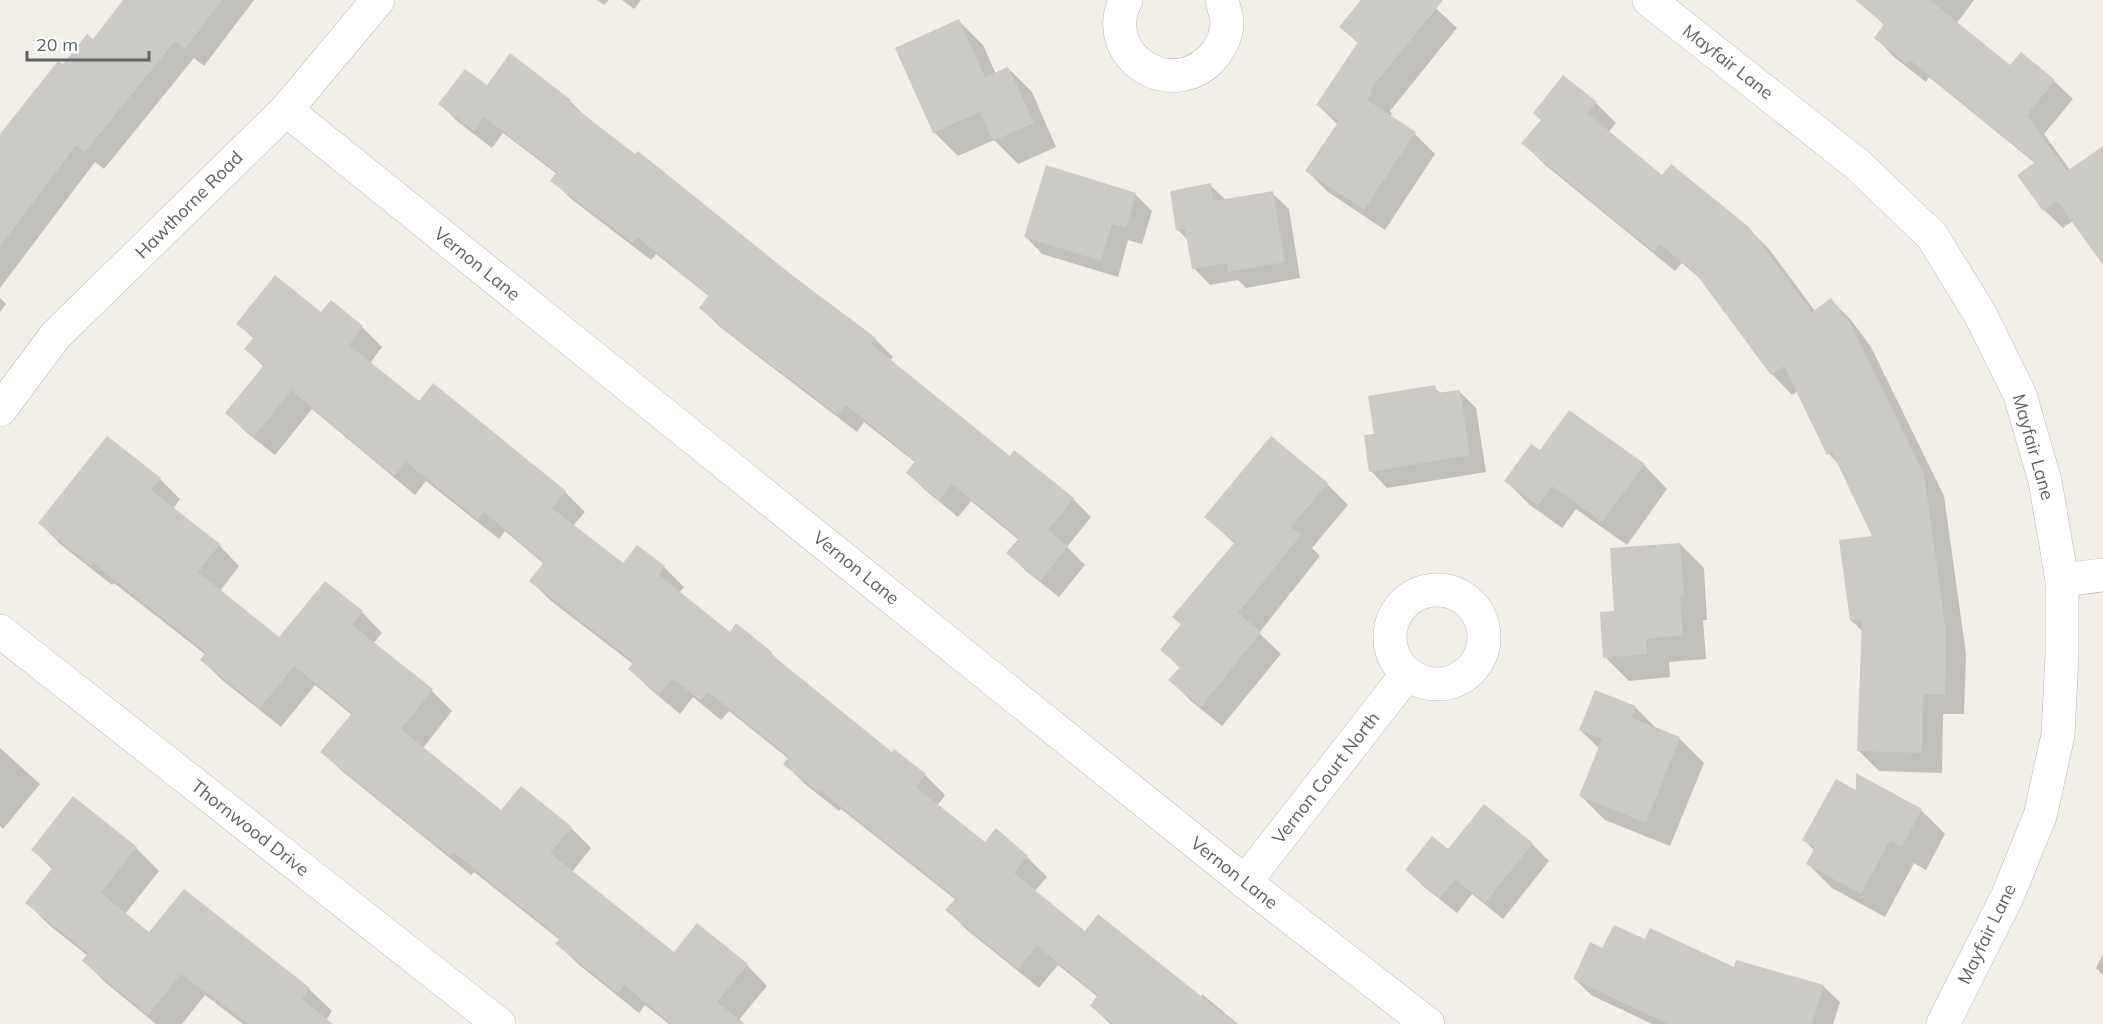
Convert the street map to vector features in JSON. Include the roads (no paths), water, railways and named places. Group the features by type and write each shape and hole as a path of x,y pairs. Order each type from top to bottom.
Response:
{"street":[{"name":"Hawthorne Road","path":"0,411 56,335 286,110 378,0"},
{"path":"1126,0 1121,10 1120,32 1126,49 1146,69 1167,76 1190,74 1207,64 1222,46 1227,24 1222,0"},
{"name":"Mayfair Lane","path":"1649,0 1858,165 1932,236 1980,314 2020,395 2046,481 2062,580 2062,655 2058,735 2040,816 2007,897 1943,1024"},
{"name":"Vernon Lane","path":"286,110 1245,882 1428,1024"},
{"path":"2062,580 2103,575"},
{"name":"Thornwood Drive","path":"0,631 499,1024"},
{"name":"Vernon Court North","path":"1245,882 1407,674"}]}
